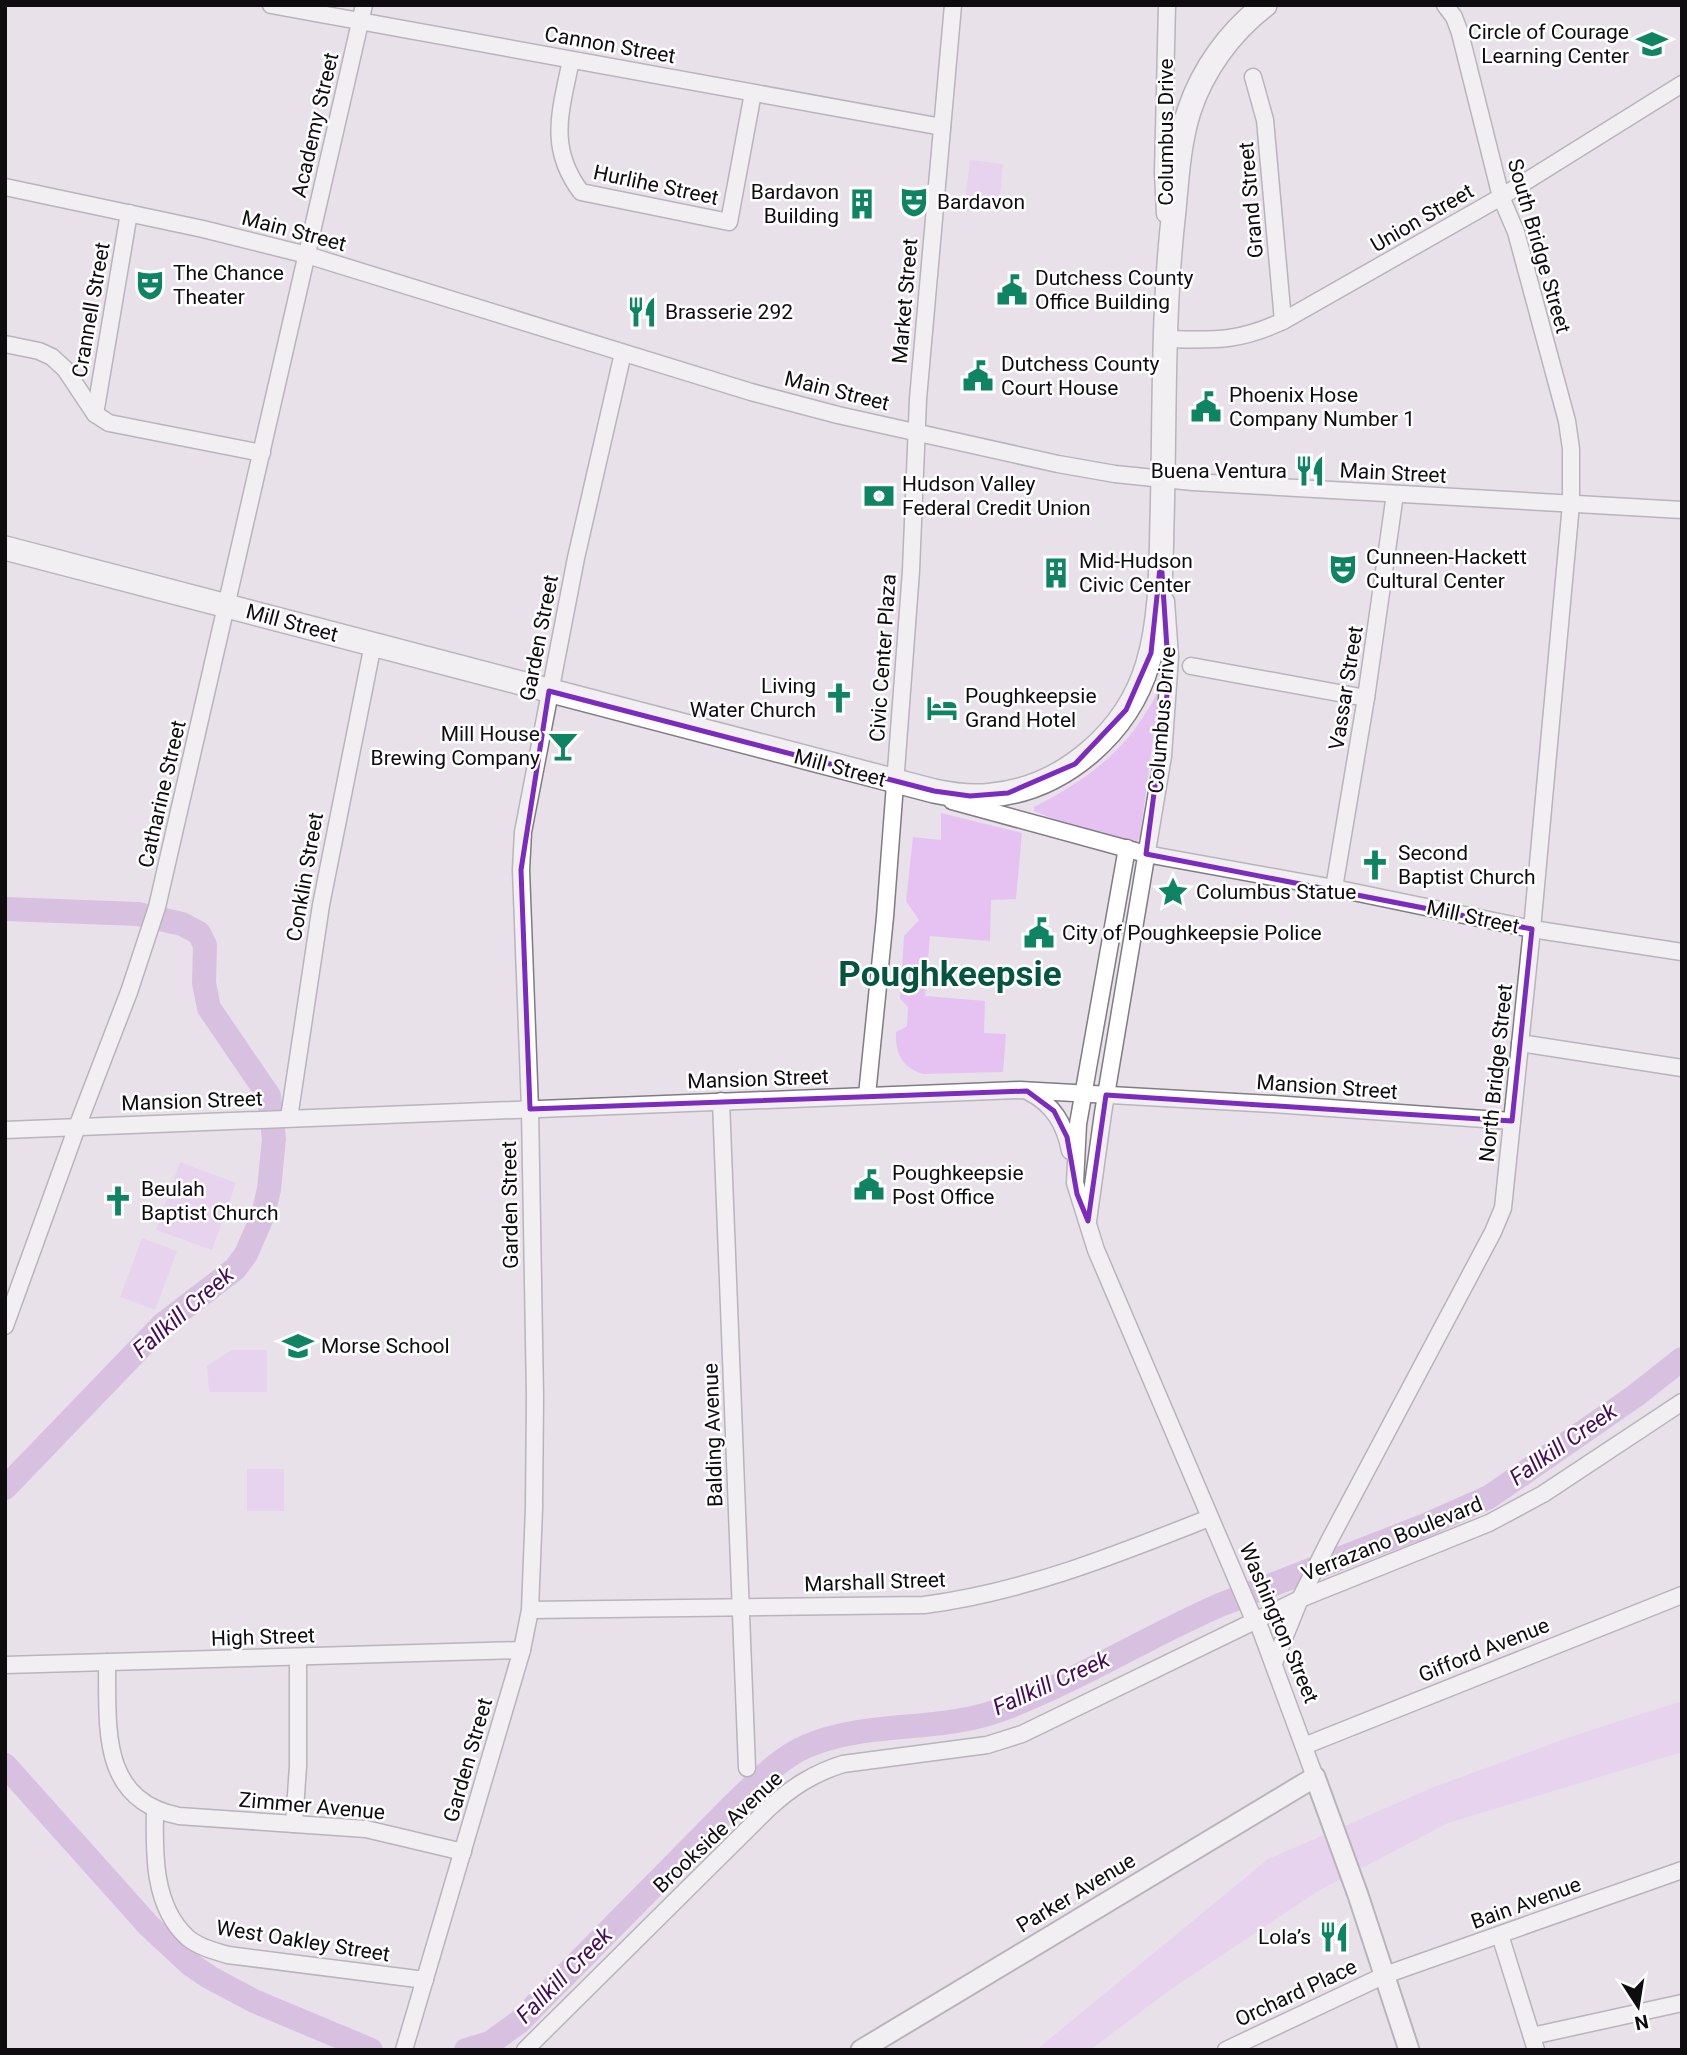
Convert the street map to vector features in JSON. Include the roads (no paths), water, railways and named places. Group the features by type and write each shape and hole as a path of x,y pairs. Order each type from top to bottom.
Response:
{"highway":[{"name":"Columbus Drive","path":"1161,558 1168,258 1183,136 1193,100 1203,78 1239,28 1265,5"},
{"name":"Mill Street","path":"5,548 921,788"},
{"path":"921,788 970,796 1008,793 1031,786 1064,770 1094,748 1126,710 1147,665 1153,642 1161,558"}],"main road":[{"name":"Washington Street","path":"1315,1777 1409,2050"},
{"name":"Parker Avenue","path":"861,2050 1315,1777"}],"street":[{"name":"Cannon Street","path":"271,5 362,13 571,60 942,127"},
{"name":"Market Street","path":"918,432 918,399 953,5"},
{"name":"Columbus Drive","path":"1167,5 1163,172 1168,258"},
{"name":"South Bridge Street","path":"1445,5 1454,17 1460,33 1502,197 1516,232 1567,423 1571,449 1571,504"},
{"name":"Academy Street","path":"307,255 362,13"},
{"name":"Hurlihe Street","path":"571,60 558,133 565,164 581,192 729,222 753,93"},
{"name":"Grand Street","path":"1253,77 1265,120 1283,321"},
{"name":"Union Street","path":"1167,339 1232,339 1256,334 1283,321 1502,197 1682,84"},
{"name":"Main Street","path":"5,187 203,229 307,255 751,392 1058,464 1163,479 1682,510"},
{"name":"Crannell Street","path":"95,414 129,213"},
{"name":"Catharine Street","path":"5,1326 77,1127 130,992 157,907 307,255"},
{"name":"Crannell Street","path":"5,344 39,351 52,357 65,369 95,414"},
{"name":"Garden Street","path":"404,2049 522,1650 530,1610 535,1448 530,1109 521,870 523,832 595,469 623,353"},
{"path":"95,414 109,423 262,453"},
{"name":"Civic Center Plaza","path":"867,1095 885,917 908,626 918,432"},
{"name":"Vassar Street","path":"1334,888 1366,698 1395,494"},
{"name":"North Bridge Street","path":"1274,1663 1329,1541 1493,1232 1503,1208 1571,504"},
{"name":"Columbus Drive","path":"1107,1095 1163,756 1170,642 1161,558"},
{"name":"Conklin Street","path":"286,1119 321,905 373,644"},
{"path":"1191,666 1366,698"},
{"name":"Mill Street","path":"921,788 973,808 1146,854 1334,888 1532,929 1682,951"},
{"path":"1084,1093 1127,848"},
{"path":"1520,1043 1682,1068"},
{"path":"1027,1091 1046,1102 1060,1120 1067,1138 1074,1176"},
{"name":"Mansion Street","path":"5,1130 867,1095 1027,1091 1512,1121"},
{"name":"Washington Street","path":"1084,1093 1076,1137 1074,1176 1077,1194 1107,1279 1274,1663 1315,1777"},
{"name":"Washington Street","path":"1088,1222 1107,1095"},
{"name":"Balding Avenue","path":"721,1101 747,1768"},
{"name":"Verrazano Boulevard","path":"1254,1616 1489,1523 1543,1494 1682,1402"},
{"name":"Marshall Street","path":"530,1610 924,1605 1033,1583 1109,1558 1209,1518"},
{"name":"Gifford Avenue","path":"1304,1746 1528,1654 1682,1595"},
{"name":"Brookside Avenue","path":"524,2050 769,1808 802,1781 822,1771 866,1760 1005,1741 1254,1616"},
{"name":"High Street","path":"5,1665 522,1650"},
{"path":"294,1824 298,1766 298,1657"},
{"path":"107,1662 109,1741 118,1772 135,1797 155,1811"},
{"name":"Zimmer Avenue","path":"155,1811 179,1816 366,1829 463,1852"},
{"name":"West Oakley Street","path":"155,1811 159,1890 173,1921 189,1938 207,1949 228,1955 425,1980"},
{"name":"Bain Avenue","path":"1385,1975 1682,1870"},
{"path":"1500,1935 1534,2043 1682,2003"},
{"name":"Orchard Place","path":"1226,2050 1385,1975"}],"waterway":[{"name":"Fallkill Creek","path":"5,909 138,914 182,924 199,933 205,945 204,983 209,1008 269,1096 274,1139 269,1189 263,1215 246,1254 235,1269 162,1325 5,1488"},
{"name":"Fallkill Creek","path":"466,2050 490,2043 519,2022 733,1805 768,1772 797,1751 830,1738 854,1733 952,1722 1000,1710 1056,1686 1220,1605 1426,1525 1489,1497 1635,1396 1682,1359"},
{"name":"Fallkill Creek","path":"5,1765 149,1926 190,1964 254,2001 371,2050"}],"place":[{"name":"Circle of Courage Learning Center","path":"1652,44"},
{"name":"Bardavon","path":"914,202"},
{"name":"Bardavon Building","path":"862,204"},
{"name":"The Chance Theater","path":"150,285"},
{"name":"Dutchess County Office Building","path":"1012,290"},
{"name":"Brasserie 292","path":"642,312"},
{"name":"Dutchess County Court House","path":"978,376"},
{"name":"Phoenix Hose Company Number 1","path":"1206,407"},
{"name":"Buena Ventura","path":"1310,471"},
{"name":"Hudson Valley Federal Credit Union","path":"879,496"},
{"name":"Cunneen-Hackett Cultural Center","path":"1343,569"},
{"name":"Mid-Hudson Civic Center","path":"1056,573"},
{"name":"Living Water Church","path":"839,698"},
{"name":"Poughkeepsie Grand Hotel","path":"942,708"},
{"name":"Mill House Brewing Company","path":"563,746"},
{"name":"Second Baptist Church","path":"1375,865"},
{"name":"Columbus Statue","path":"1173,892"},
{"name":"City of Poughkeepsie Police","path":"1039,933"},
{"name":"Poughkeepsie Post Office","path":"869,1185"},
{"name":"Beulah Baptist Church","path":"118,1201"},
{"name":"Morse School","path":"298,1346"},
{"name":"Lola’s","path":"1334,1937"}],"district":[{"name":"Poughkeepsie","path":"950,974"}]}
